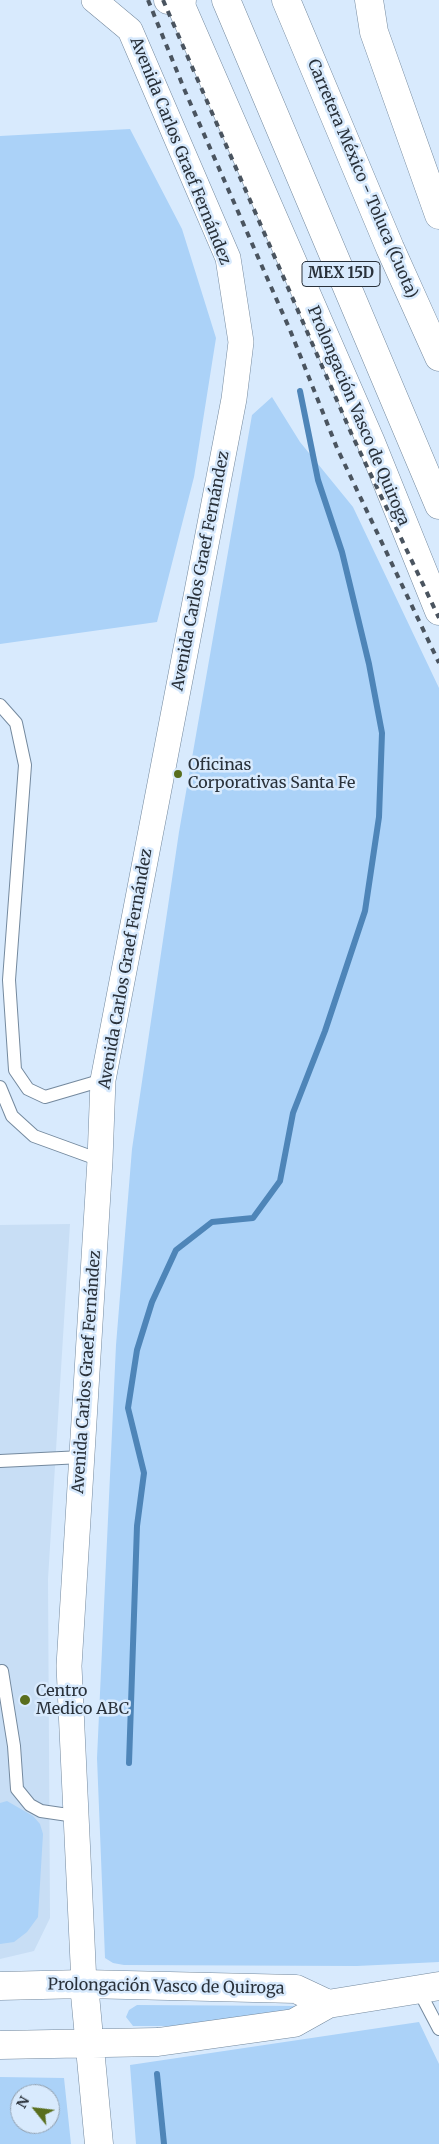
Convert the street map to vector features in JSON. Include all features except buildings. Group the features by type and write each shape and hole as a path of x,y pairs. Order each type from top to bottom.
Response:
{"main road":[{"path":"168,0 180,0"},
{"name":"Prolongación Vasco de Quiroga","path":"180,0 370,440 439,611"},
{"name":"MEX 15D","path":"226,0 439,505"},
{"name":"Carretera México - Toluca (Cuota)","path":"286,0 390,248 439,357"},
{"path":"370,0 374,32 439,215"},
{"path":"84,1984 99,2144"},
{"name":"Prolongación Vasco de Quiroga","path":"0,1986 84,1984 296,1989 328,2004"},
{"path":"0,2044 158,2042 294,2023 328,2004 428,1988"}],"street":[{"name":"Avenida Carlos Graef Fernández","path":"84,1984 69,1666 100,1160 103,1080 234,399 241,342 228,258 130,30 94,0"}],"lane":[{"path":"0,706 16,723 25,765 9,980 15,1070 28,1089 45,1097 103,1080"},
{"path":"0,1086 12,1116 34,1136 100,1160"},
{"path":"0,1461 82,1457"},
{"path":"2,1671 14,1746 17,1790 30,1805 42,1811 75,1816"},
{"path":"428,1988 439,2029"}],"shaded area":[{"path":"130,129 182,229 216,338 194,477 157,622 0,644 0,136"},
{"path":"272,397 300,442 353,507 439,688 439,1962 357,1966 124,1965 113,1963 105,1958 97,1758 116,1345 132,1149 179,832 252,415"},
{"name":"Centro Medico ABC","path":"70,1224 48,1579 50,1918 34,1951 0,1959 0,1225"},
{"path":"7,1801 33,1816 40,1824 43,1834 38,1917 27,1932 14,1942 0,1944 0,1803"},
{"path":"137,2005 299,2006 302,2010 171,2026 133,2026 126,2017 129,2010"},
{"path":"419,2022 439,2064 439,2144 136,2144 130,2065"},
{"path":"0,2077 64,2078 71,2144 0,2144"}],"waterway":[{"path":"129,1763 137,1526 144,1473 128,1408 137,1350 152,1302 176,1250 212,1222 253,1218 280,1181 293,1113 325,1031 365,911 379,817 382,733 369,664 342,552 318,480 300,391"},
{"path":"157,2074 164,2144"}],"railway":[{"path":"148,0 185,91 290,330 337,448 439,663"},
{"path":"163,0 352,435 439,618"}],"place":[{"name":"Oficinas Corporativas Santa Fe","path":"178,774"},
{"name":"Centro Medico ABC","path":"25,1700"}]}
